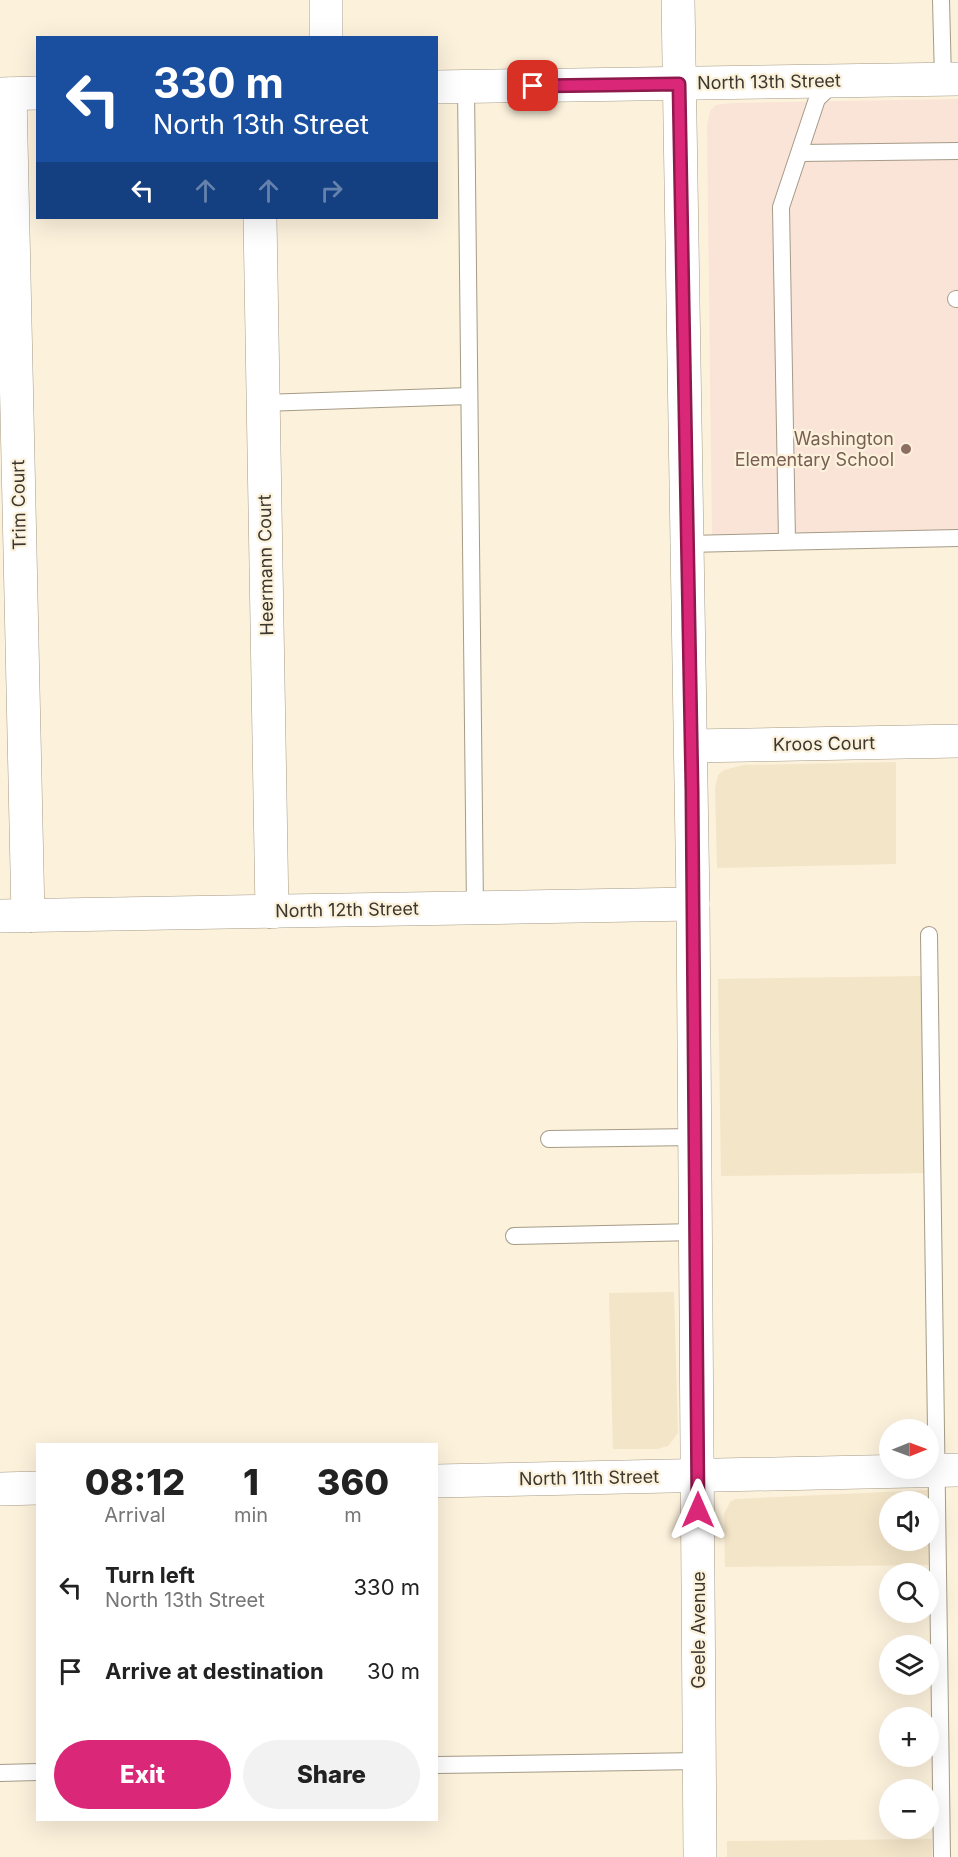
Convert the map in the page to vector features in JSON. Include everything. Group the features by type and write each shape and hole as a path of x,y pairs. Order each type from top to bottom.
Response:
{"street":[{"path":"326,0 326,36"},
{"name":"Geele Avenue","path":"678,0 693,904 700,1857"},
{"name":"North 13th Street","path":"451,87 950,79"},
{"name":"Trim Court","path":"14,916 16,94"},
{"name":"Heermann Court","path":"260,219 272,912"},
{"name":"Kroos Court","path":"691,746 958,741"},
{"name":"North 12th Street","path":"14,916 693,904"},
{"name":"North 11th Street","path":"438,1481 948,1470"},
{"path":"0,1489 36,1488"}],"lane":[{"path":"941,0 950,79"},
{"path":"787,541 781,207 818,99 836,81"},
{"path":"451,87 469,396 475,908"},
{"path":"800,153 958,151"},
{"path":"263,403 469,396"},
{"path":"687,544 958,538"},
{"path":"929,935 948,1470 942,1857"},
{"path":"549,1139 695,1137"},
{"path":"514,1236 696,1232"},
{"path":"438,1766 700,1761"},
{"path":"0,1773 36,1772"}],"shaded area":[{"path":"958,99 958,534 712,538 707,126 710,111 716,105 732,103"},
{"path":"896,762 896,864 717,868 715,788 718,775 724,770 743,765"},
{"path":"924,976 929,1173 721,1176 718,979"},
{"path":"674,1292 678,1433 668,1446 657,1449 613,1449 609,1293"},
{"path":"879,1492 879,1551 930,1551 930,1563 725,1567 724,1514 730,1502 735,1499"},
{"path":"932,1839 932,1857 727,1857 727,1841"}],"place":[{"name":"Washington Elementary School","path":"906,449"}],"route":[{"path":"533,86 679,84 692,790 698,1510"}]}
